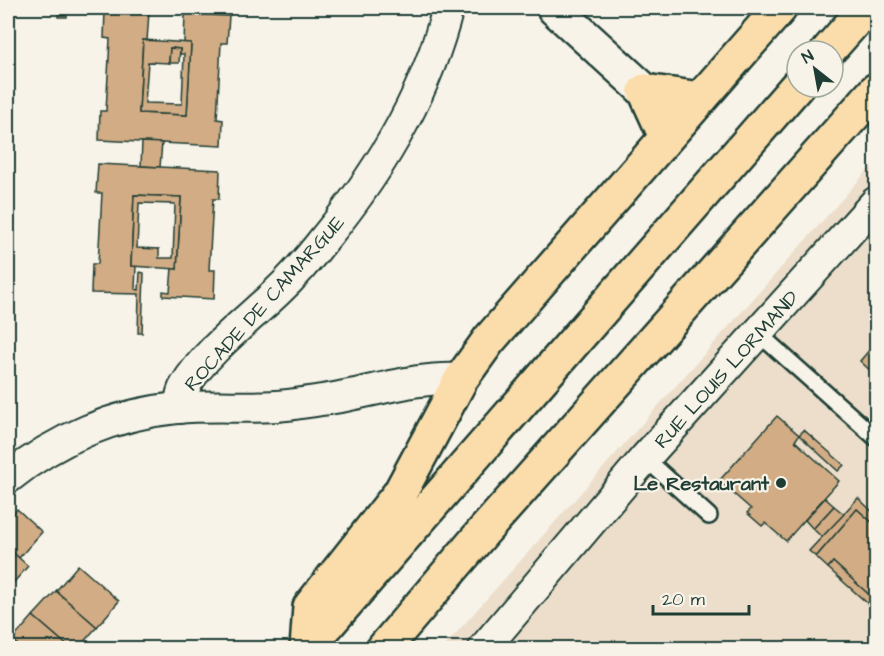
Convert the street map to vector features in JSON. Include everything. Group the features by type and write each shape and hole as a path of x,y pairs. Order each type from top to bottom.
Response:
{"main road":[{"path":"307,648 310,606 400,494 461,379 489,340 780,8"},
{"path":"839,39 866,8"},
{"path":"384,648 483,532 876,90"},
{"path":"645,91 700,99"},
{"path":"645,91 666,137"},
{"path":"307,648 786,99"}],"street":[{"name":"ROCADE DE CAMARGUE","path":"179,408 184,386 227,337 279,291 326,237 361,190 401,129 439,44 448,8"},
{"path":"554,8 645,91"},
{"name":"RUE LOUIS LORMAND","path":"484,648 645,458 876,202"},
{"path":"8,478 26,463 73,436 125,417 179,408 277,406 337,398 435,378 461,379"}],"lane":[{"path":"758,333 876,438"},
{"path":"645,458 709,516"}],"shaded area":[{"path":"876,161 876,648 443,648 746,307"}],"building":[{"path":"59,9 67,9 67,17 58,17"},
{"path":"105,10 149,12 147,41 143,40 139,113 187,115 191,43 184,43 185,14 229,16 227,43 221,43 217,119 223,120 222,146 99,140 100,111 106,111 110,39 104,38"},
{"path":"143,40 191,43 187,115 139,113","holes":["170,48 180,49 180,54 184,54 182,104 145,103 148,62 169,63"]},
{"path":"170,48 180,49 179,63 169,63"},
{"path":"142,142 162,143 160,167 141,166"},
{"path":"98,164 220,170 219,199 213,199 209,270 215,270 214,299 163,296 163,291 170,292 172,268 177,269 181,197 134,195 131,266 136,266 135,289 139,290 140,272 144,273 142,333 138,333 139,294 91,293 92,264 98,264 102,193 96,193"},
{"path":"134,195 181,197 177,269 131,266","holes":["139,203 175,204 173,258 159,258 159,249 137,248"]},
{"path":"876,342 876,376 860,361"},
{"path":"777,416 799,435 795,441 839,481 786,541 765,523 762,526 747,513 751,509 719,481"},
{"path":"804,430 844,465 838,471 799,435"},
{"path":"825,498 834,506 813,529 805,520"},
{"path":"858,498 876,515 876,526 857,509 816,557 809,551"},
{"path":"834,506 844,514 822,537 813,529"},
{"path":"17,509 42,532 19,558 8,548 8,520"},
{"path":"857,509 876,526 876,601 833,562 828,568 816,557"},
{"path":"8,548 28,566 8,589"},
{"path":"833,562 876,601 876,611 828,568"},
{"path":"78,565 119,601 97,627 56,591"},
{"path":"56,591 97,627 78,648 70,648 33,616"},
{"path":"33,616 70,648 21,648 12,640"},
{"path":"12,640 21,648 8,648"}],"place":[{"name":"Le Restaurant","path":"781,483"}]}
